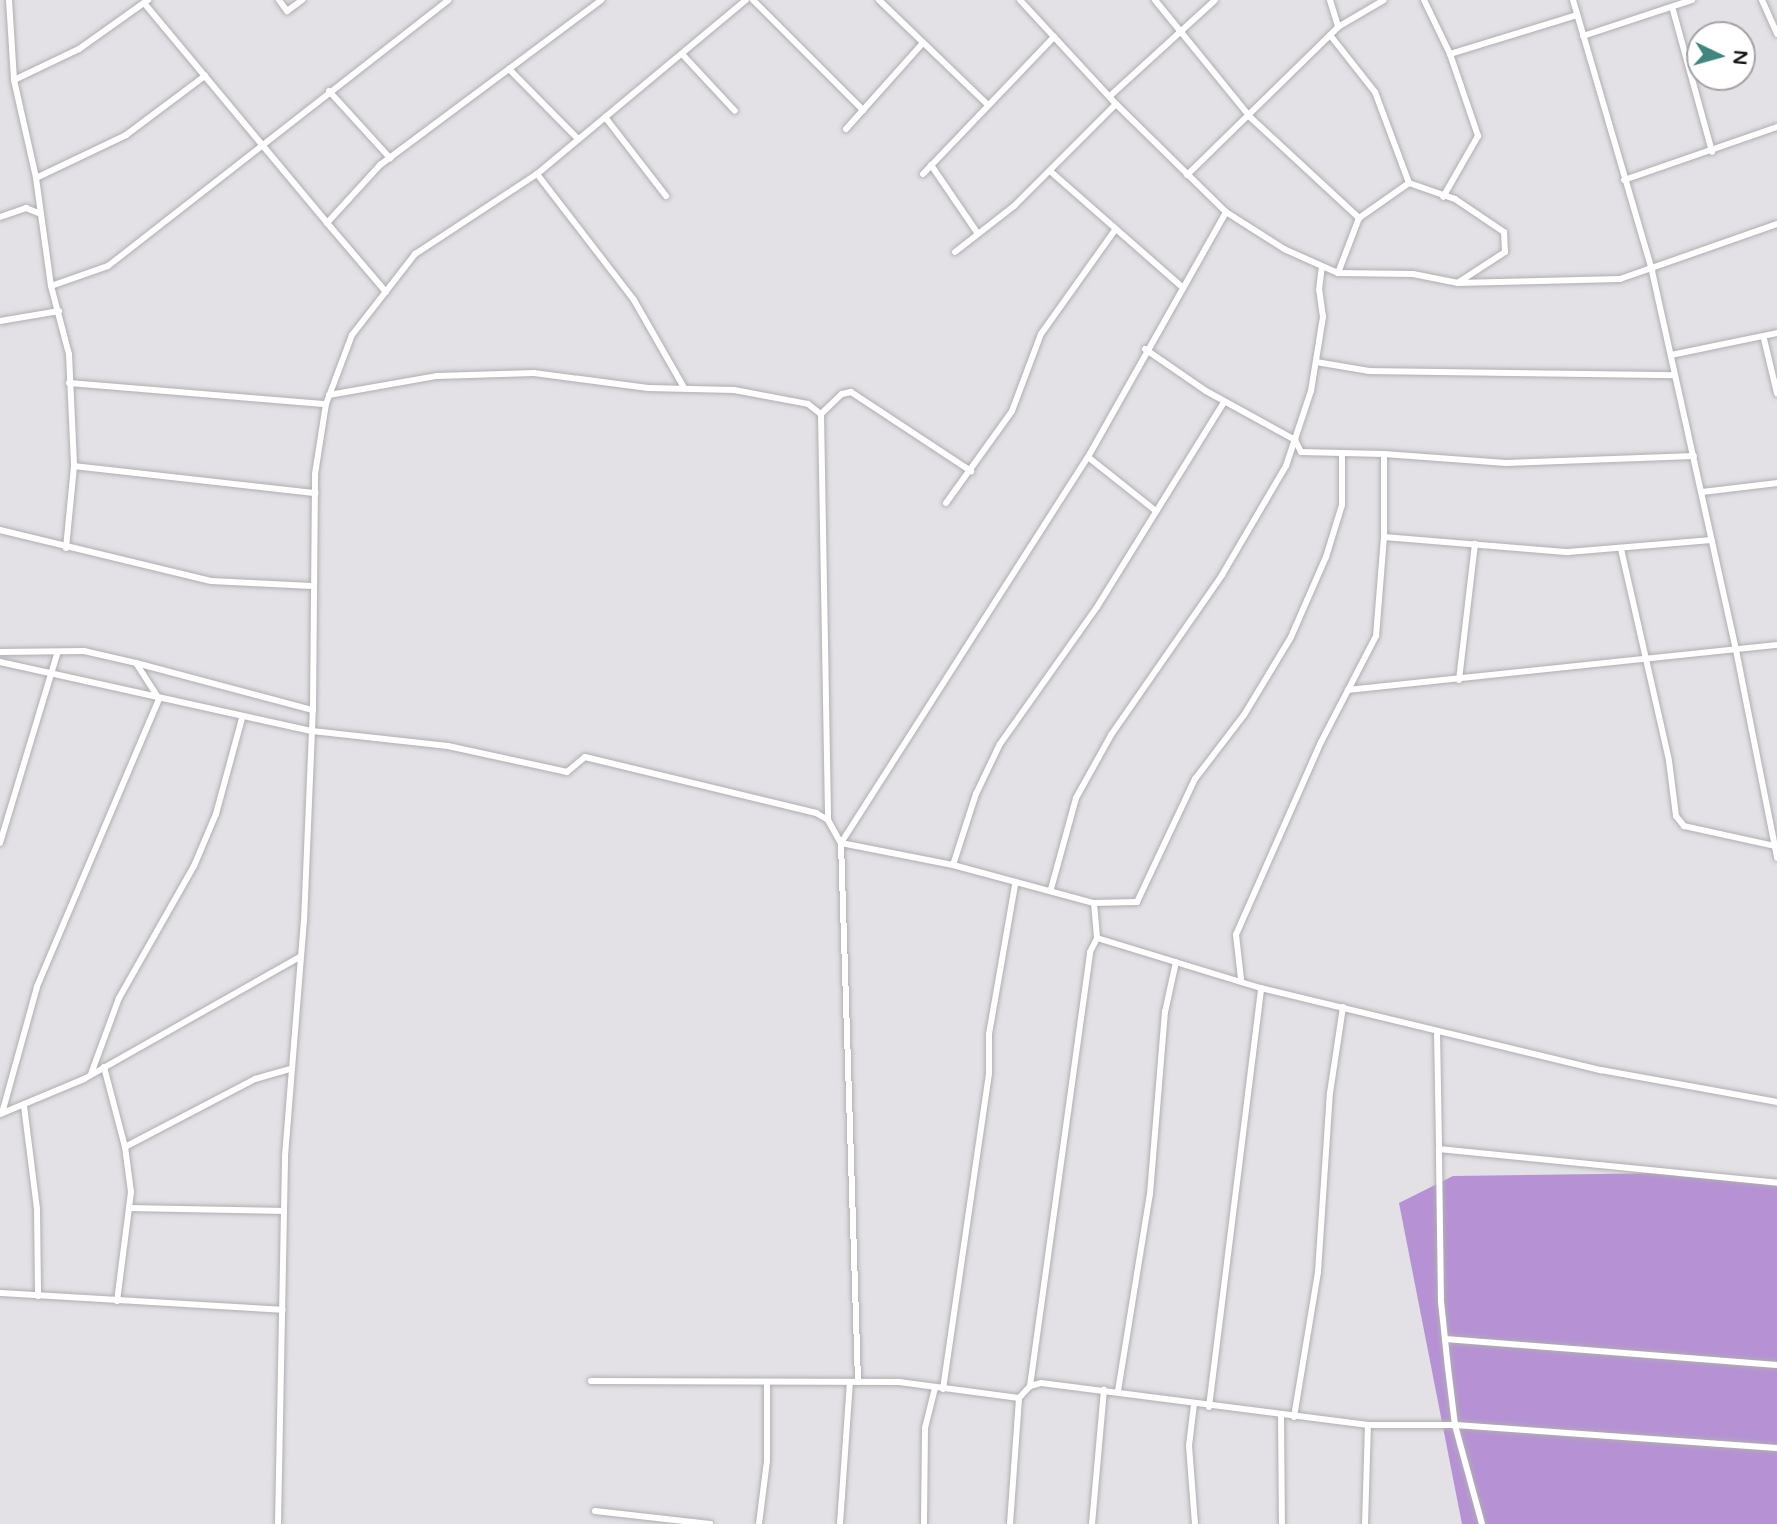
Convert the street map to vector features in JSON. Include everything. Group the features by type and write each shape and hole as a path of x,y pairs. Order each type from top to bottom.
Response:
{"street":[{"path":"9,0 14,80 36,178 51,286 60,310 69,383 74,467 66,548"},
{"path":"279,0 287,11 302,0"},
{"path":"51,286 108,266 261,143 448,0"},
{"path":"327,223 390,158 601,0"},
{"path":"278,1524 289,1069 300,957 313,710 312,586 315,493 326,404 352,335 415,254 537,174 746,0"},
{"path":"753,0 863,110"},
{"path":"878,0 986,103"},
{"path":"1020,0 1116,104 1226,212 1322,267 1338,273 1413,274 1458,283 1620,279 1652,271 1777,224"},
{"path":"1156,0 1250,117 1359,218"},
{"path":"1110,96 1215,0"},
{"path":"1330,0 1338,27"},
{"path":"1187,175 1250,117 1277,84 1338,27 1384,0"},
{"path":"1424,0 1450,54 1478,136 1443,197"},
{"path":"1573,0 1652,271 1773,806 1777,858"},
{"path":"1583,36 1673,10 1692,0"},
{"path":"1762,0 1777,34"},
{"path":"14,80 79,49 146,2 386,292"},
{"path":"1673,10 1712,152"},
{"path":"1450,54 1577,15"},
{"path":"1330,35 1376,92 1409,183 1455,199 1504,232 1505,253 1458,283"},
{"path":"923,174 986,103 1054,37"},
{"path":"846,129 923,43"},
{"path":"683,55 735,111"},
{"path":"509,69 578,139"},
{"path":"36,178 126,135 205,76"},
{"path":"329,91 390,158"},
{"path":"955,252 1050,171 1116,104"},
{"path":"605,117 666,196"},
{"path":"1625,180 1712,152 1777,127"},
{"path":"931,165 978,234"},
{"path":"1050,171 1181,286"},
{"path":"537,174 634,299 683,386"},
{"path":"1338,273 1359,218 1409,183"},
{"path":"0,217 26,208 41,214"},
{"path":"841,843 1088,457 1145,349 1226,212"},
{"path":"946,503 1012,411 1041,334 1115,230"},
{"path":"1051,889 1076,798 1111,735 1222,575 1286,466 1316,362 1324,317 1319,290 1322,267"},
{"path":"0,321 60,310"},
{"path":"1671,355 1765,339 1777,333"},
{"path":"1765,339 1777,393"},
{"path":"1145,349 1224,402 1295,440 1301,452 1384,454 1506,463 1694,456"},
{"path":"1316,362 1368,371 1674,375"},
{"path":"329,395 437,376 534,373 648,388 683,386 795,402 821,414"},
{"path":"69,383 326,404"},
{"path":"841,1524 855,1382 841,843 828,820 821,414 842,394 851,392 971,471"},
{"path":"953,865 976,794 1000,744 1097,607 1224,402"},
{"path":"1241,979 1236,935 1321,742 1376,636 1384,537 1384,454"},
{"path":"841,843 953,865 1015,885 1051,889 1094,903 1137,902 1195,779 1244,715 1291,637 1326,557 1342,505 1342,455"},
{"path":"1088,457 1156,511"},
{"path":"74,467 315,493"},
{"path":"1702,492 1777,483"},
{"path":"0,530 211,581 312,586"},
{"path":"1384,537 1569,552 1712,540"},
{"path":"1459,680 1475,544"},
{"path":"1621,549 1676,816 1684,826 1775,846"},
{"path":"1348,690 1777,645"},
{"path":"0,652 57,654 84,651 313,710"},
{"path":"0,843 57,654"},
{"path":"0,662 50,676 312,731 448,746 567,772 585,757 816,813 828,820"},
{"path":"136,663 159,699"},
{"path":"159,699 37,987 10,1070 1,1113 24,1106 91,1074 300,957"},
{"path":"91,1074 119,998 194,866 212,825 242,718"},
{"path":"943,1389 989,1074 989,1034 1015,885"},
{"path":"1030,1386 1090,952 1097,938 1094,903"},
{"path":"1097,938 1241,979 1261,988 1437,1031 1601,1070 1777,1102"},
{"path":"1118,1391 1150,1194 1165,1012 1176,962"},
{"path":"1209,1407 1261,988"},
{"path":"1294,1417 1318,1272 1330,1093 1343,1007"},
{"path":"1437,1031 1445,1339 1455,1425 1482,1524"},
{"path":"104,1067 125,1147 131,1208 117,1301"},
{"path":"125,1147 256,1079 289,1069"},
{"path":"24,1106 37,1209 38,1296"},
{"path":"1439,1149 1777,1183"},
{"path":"131,1208 284,1211"},
{"path":"0,1293 282,1310"},
{"path":"1445,1339 1777,1365"},
{"path":"591,1381 855,1382 1019,1398"},
{"path":"759,1524 767,1461 767,1383"},
{"path":"1010,1524 1019,1398 1030,1386 1041,1383 1118,1391 1209,1407 1368,1424 1455,1425 1777,1448"},
{"path":"924,1524 925,1428 934,1388"},
{"path":"1092,1524 1104,1390"},
{"path":"1194,1404 1189,1446 1195,1524"},
{"path":"1281,1416 1282,1524"},
{"path":"1365,1524 1368,1424"},
{"path":"595,1511 710,1524"}],"shaded area":[{"path":"1674,1173 1777,1181 1777,1524 1462,1524 1399,1203 1453,1176"}]}
